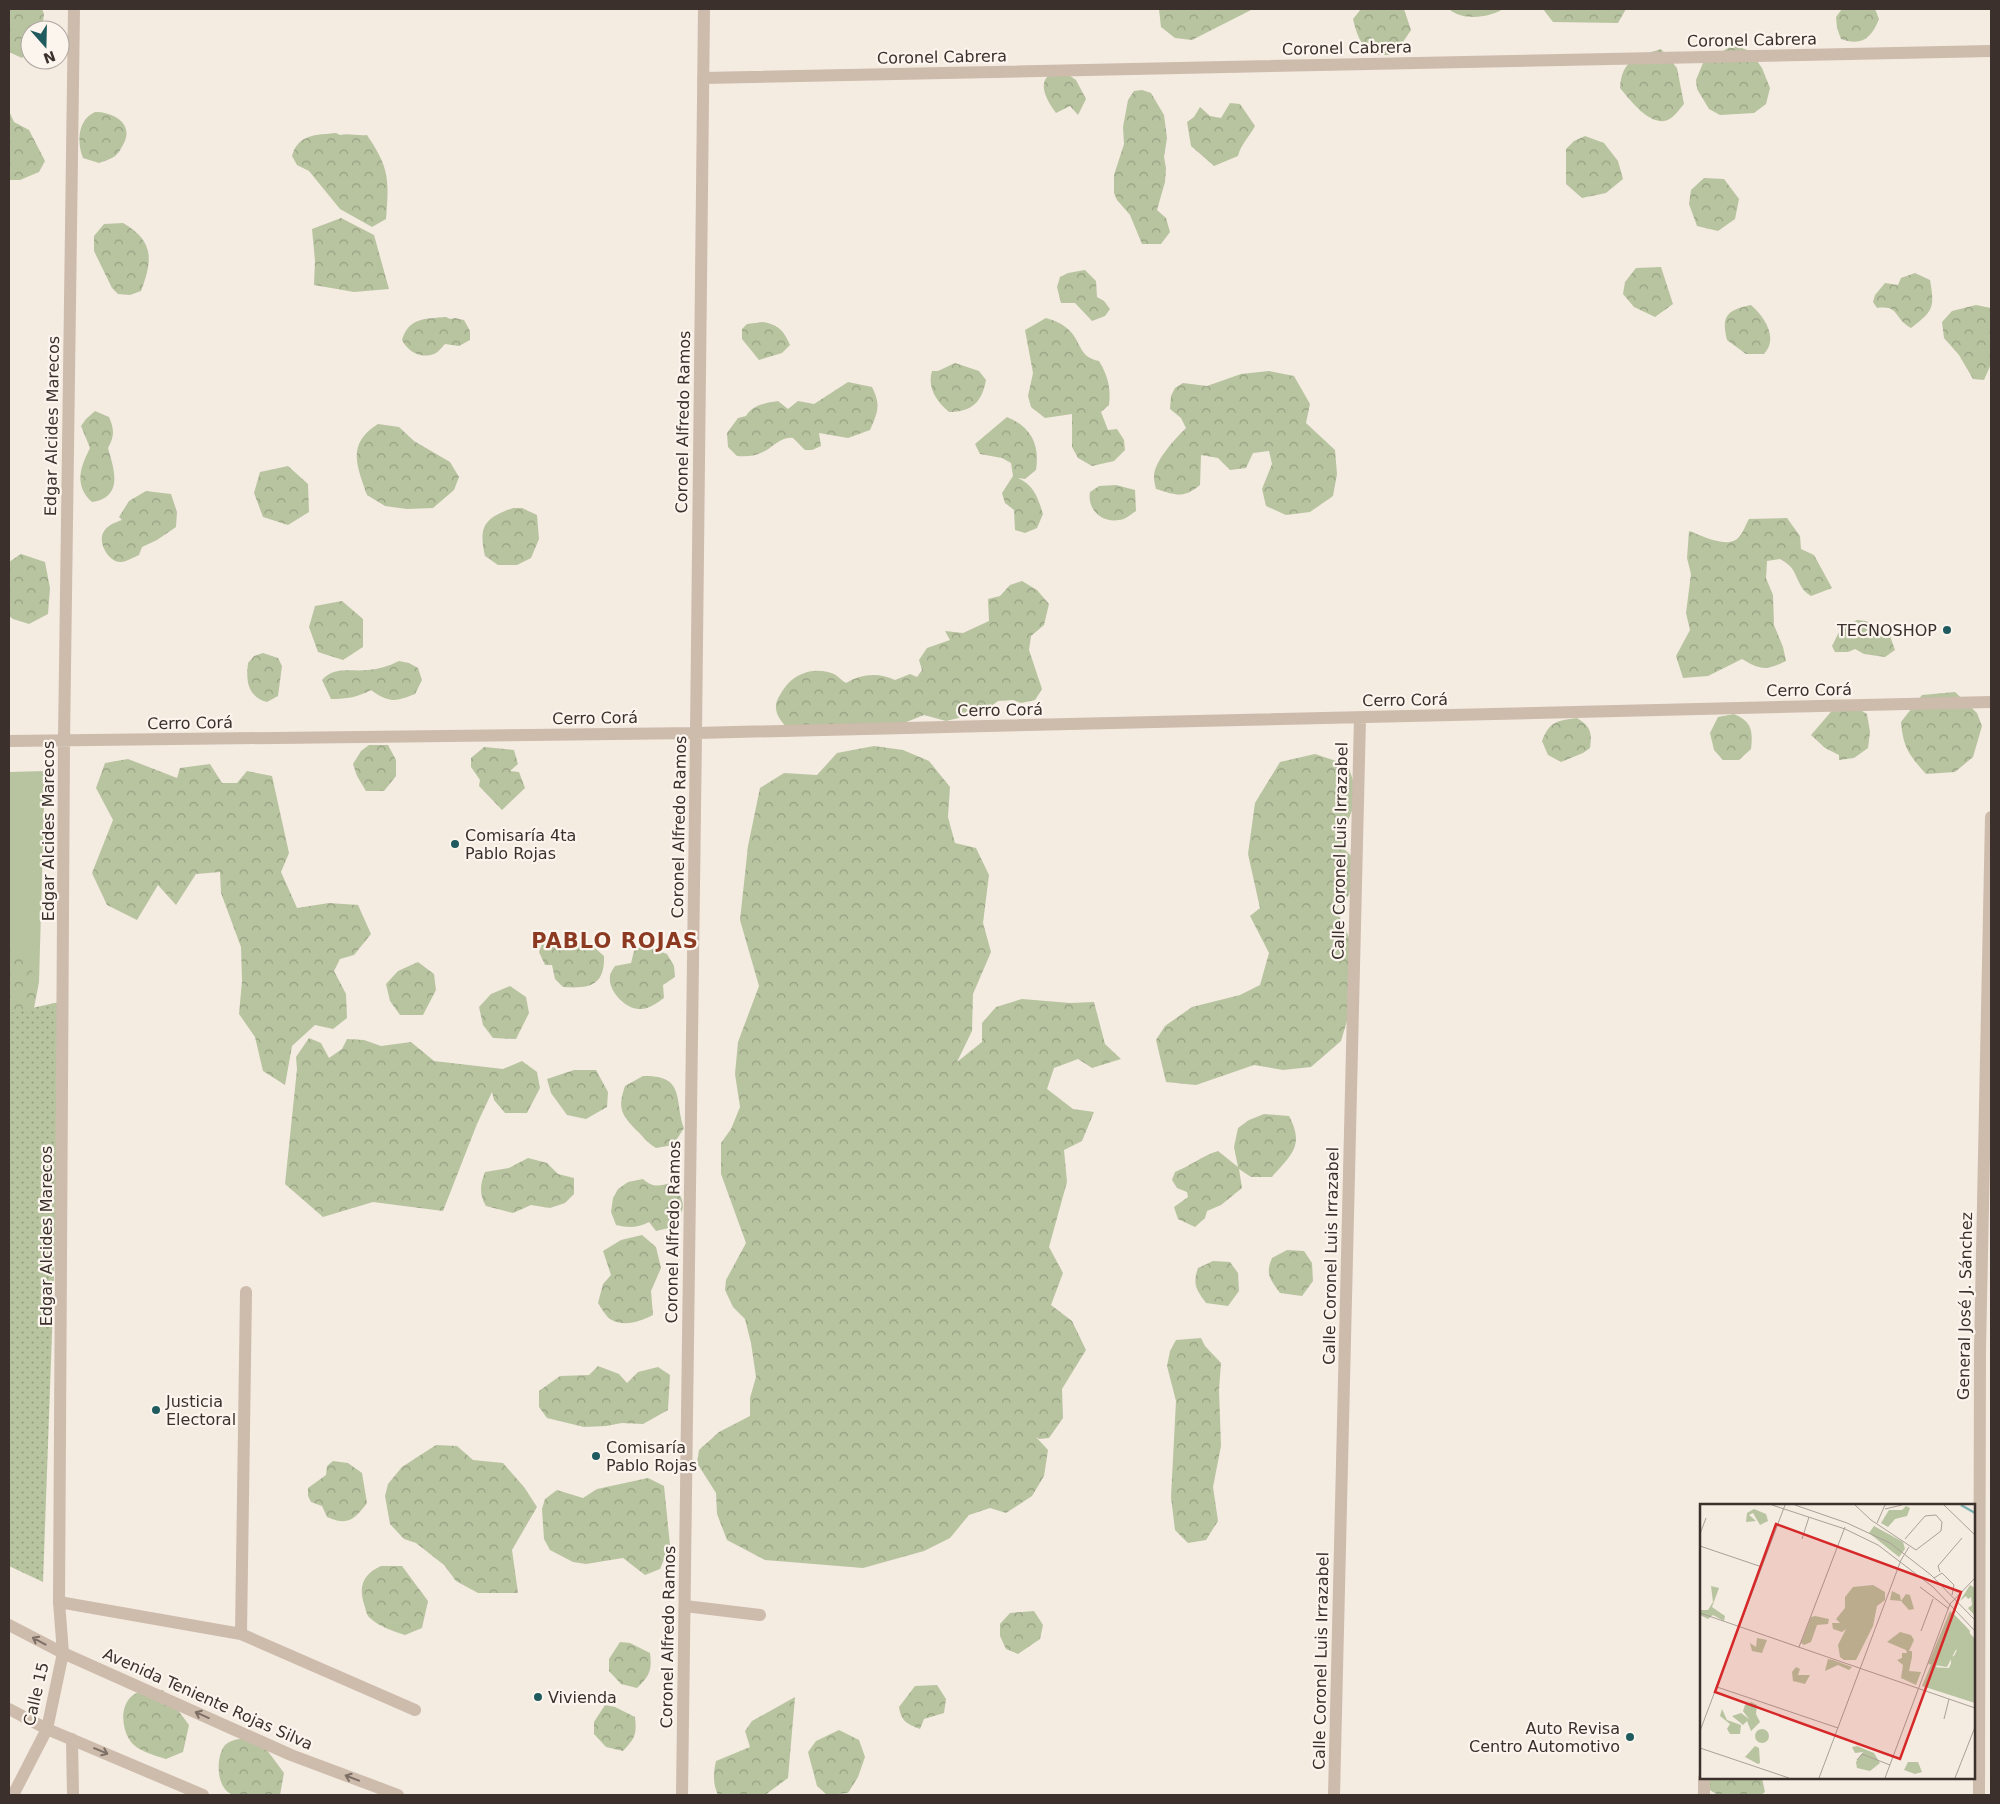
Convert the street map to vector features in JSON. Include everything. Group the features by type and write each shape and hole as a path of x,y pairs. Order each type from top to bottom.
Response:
{"street":[{"name":"Edgar Alcides Marecos","path":"63,1653 59,1602 64,741 74,9"},
{"name":"Coronel Alfredo Ramos","path":"682,1795 704,9"},
{"name":"Coronel Cabrera","path":"703,78 1991,52"},
{"name":"Cerro Corá","path":"9,741 696,733 1991,702"},
{"name":"Calle Coronel Luis Irrazabel","path":"1334,1795 1360,718"},
{"name":"General José J. Sánchez","path":"1979,1795 1986,1350 1991,817"},
{"path":"241,1634 246,1292"},
{"path":"59,1602 241,1634 415,1710"},
{"path":"685,1606 760,1615"},
{"name":"Avenida Teniente Rojas Silva","path":"9,1625 63,1653 291,1755 398,1795"},
{"name":"Calle 15","path":"13,1795 47,1729 63,1653"},
{"path":"9,1709 47,1729 203,1795"},
{"path":"72,1739 73,1795"},
{"path":"1704,1779 1704,1795"}],"green space":[{"path":"9,9 42,9 43,20 20,20 20,57 9,52"},
{"path":"1159,9 1253,9 1192,40 1175,38 1161,27"},
{"path":"1361,9 1404,9 1411,30 1401,45 1390,55 1370,55 1364,47 1357,34 1353,19"},
{"path":"1449,9 1503,9 1483,16 1468,17 1454,13"},
{"path":"1543,9 1626,9 1618,23 1553,22"},
{"path":"1842,9 1875,9 1879,19 1873,31 1865,39 1855,42 1848,41 1841,39 1837,28 1836,17"},
{"path":"1733,45 1750,51 1762,68 1770,88 1766,104 1754,113 1720,115 1709,109 1697,89 1696,80 1703,63"},
{"path":"1661,49 1677,68 1684,104 1673,117 1664,121 1657,120 1642,112 1620,88 1624,71 1632,61"},
{"path":"1063,71 1076,80 1086,99 1078,115 1070,106 1056,113 1044,90 1045,80 1048,76"},
{"path":"1142,90 1151,93 1164,115 1167,138 1164,157 1166,168 1165,182 1157,210 1166,218 1170,232 1161,244 1142,244 1130,215 1117,200 1114,193 1114,175 1124,144 1123,127 1128,100 1134,91"},
{"path":"1230,103 1240,104 1255,126 1243,144 1238,156 1214,166 1191,146 1187,122 1194,117 1200,107 1210,116 1221,118"},
{"path":"9,111 14,122 29,130 45,161 39,172 20,180 9,180"},
{"path":"95,112 115,117 121,121 126,131 126,138 118,153 112,158 99,163 83,158 79,139 85,120"},
{"path":"336,133 340,135 367,135 384,166 388,194 386,219 372,227 340,209 309,171 297,165 292,156 299,143 303,140 315,135"},
{"path":"1585,136 1604,143 1618,161 1623,179 1606,193 1582,198 1566,184 1566,149 1574,141"},
{"path":"1704,178 1724,179 1739,199 1735,219 1718,231 1697,226 1689,204 1691,190"},
{"path":"341,218 374,235 389,289 354,292 314,285 315,261 312,229"},
{"path":"123,223 141,237 148,252 149,260 141,291 130,295 118,294 112,288 94,251 94,236 104,224"},
{"path":"1661,267 1673,304 1655,317 1634,307 1623,294 1625,282 1636,268"},
{"path":"1085,270 1096,281 1097,297 1104,301 1110,309 1105,316 1092,321 1075,303 1061,303 1057,287 1060,277 1068,273"},
{"path":"1915,273 1930,280 1932,303 1928,313 1911,328 1893,310 1877,308 1873,302 1875,295 1885,283 1898,285 1901,278"},
{"path":"1751,305 1765,321 1770,334 1768,348 1764,354 1746,354 1727,340 1725,325 1728,315 1736,309"},
{"path":"1976,305 1991,308 1991,364 1984,380 1973,379 1959,355 1944,338 1942,322 1952,311"},
{"path":"446,317 464,320 470,331 470,340 459,346 445,344 436,353 426,356 416,354 402,340 405,332 413,323 425,319"},
{"path":"1046,318 1059,323 1067,329 1074,336 1084,353 1099,361 1105,372 1110,393 1109,405 1101,412 1108,430 1117,429 1124,440 1125,450 1114,461 1092,466 1078,458 1072,447 1072,414 1045,418 1031,407 1028,396 1033,373 1025,330"},
{"path":"763,322 780,329 790,345 782,353 759,360 742,339 742,329 747,324"},
{"path":"955,363 979,371 986,380 982,394 975,404 964,410 949,412 934,393 931,377 932,371 938,371"},
{"path":"1269,371 1294,376 1310,404 1306,423 1335,450 1337,474 1333,496 1310,512 1286,515 1266,506 1262,489 1272,464 1269,451 1253,453 1246,468 1230,470 1218,458 1201,455 1200,485 1184,494 1169,493 1156,489 1154,477 1157,464 1176,438 1186,428 1181,418 1170,409 1171,396 1175,388 1183,383 1207,386 1241,374"},
{"path":"848,382 872,387 877,399 877,408 870,430 848,438 819,433 821,446 812,450 805,450 793,438 785,438 762,453 751,456 737,456 728,447 727,433 738,418 746,416 755,407 778,401 788,409 798,401 814,404"},
{"path":"95,411 109,417 112,425 113,436 108,448 113,465 114,481 113,488 109,494 102,499 92,502 82,489 80,475 90,448 81,426"},
{"path":"1007,417 1028,431 1037,452 1036,470 1025,479 1018,478 1032,488 1043,514 1037,528 1025,533 1015,530 1014,510 1005,503 1002,493 1013,476 1011,463 1002,458 980,454 975,444"},
{"path":"378,424 399,427 414,441 450,462 459,477 454,490 433,508 407,509 385,506 367,495 358,465 358,448 361,439"},
{"path":"288,466 308,484 309,512 288,525 263,517 254,493 260,472"},
{"path":"1116,485 1135,490 1136,511 1121,520 1106,519 1097,514 1093,509 1090,492 1099,486"},
{"path":"146,491 171,494 177,512 176,527 157,540 142,547 139,555 121,562 112,559 103,547 103,533 109,526 122,520 119,517 129,501"},
{"path":"513,508 522,508 537,515 539,539 531,558 517,565 498,565 485,556 482,537 483,530 490,520"},
{"path":"1787,518 1800,536 1801,549 1814,555 1832,588 1811,596 1802,588 1793,570 1787,564 1780,559 1767,561 1766,578 1773,595 1774,625 1783,647 1786,661 1764,668 1742,659 1708,676 1683,678 1676,656 1690,630 1686,613 1691,574 1687,558 1689,531 1714,540 1728,542 1734,541 1739,537 1749,519"},
{"path":"21,554 45,562 50,588 48,614 29,624 9,616 9,562"},
{"path":"1022,581 1037,590 1049,604 1044,625 1031,636 1029,650 1042,689 1035,700 1021,703 1013,700 998,701 986,710 946,721 924,715 889,729 841,730 824,736 790,731 779,718 776,706 779,696 793,679 805,673 812,671 827,672 834,674 846,683 870,675 889,677 895,680 910,674 917,677 922,670 919,660 927,648 950,640 945,631 963,633 989,621 988,599 1000,596 1010,585"},
{"path":"342,601 363,619 363,647 343,660 318,652 309,627 315,606"},
{"path":"1857,620 1866,621 1890,636 1895,650 1885,657 1864,654 1855,649 1848,652 1835,652 1832,646 1841,628"},
{"path":"263,653 278,658 282,666 278,696 267,702 255,696 249,687 247,676 248,663 254,656"},
{"path":"399,661 409,663 418,668 422,680 415,694 402,699 388,699 371,690 352,697 331,699 322,680 338,671 376,669"},
{"path":"1955,692 1977,713 1982,726 1973,757 1955,772 1926,774 1915,761 1905,744 1901,722 1922,695"},
{"path":"1852,705 1867,714 1870,732 1868,748 1854,758 1839,760 1839,755 1825,748 1811,735 1836,706"},
{"path":"1734,714 1745,720 1750,727 1752,737 1751,749 1739,760 1723,760 1714,750 1710,733 1718,717"},
{"path":"1577,718 1590,730 1590,748 1561,762 1548,755 1542,741 1548,729 1559,721"},
{"path":"369,745 388,745 396,760 396,776 384,791 366,791 357,776 353,764 361,751"},
{"path":"874,746 903,750 929,761 950,787 948,817 955,843 976,848 989,875 983,923 991,952 973,994 972,1031 957,1062 982,1042 982,1023 996,1007 1022,999 1070,1003 1094,1002 1105,1044 1121,1059 1092,1068 1078,1059 1054,1068 1047,1089 1073,1109 1094,1112 1082,1141 1064,1150 1067,1182 1049,1247 1063,1273 1051,1305 1072,1321 1086,1350 1062,1389 1063,1418 1049,1438 1039,1439 1036,1437 1048,1450 1044,1476 1032,1496 1006,1513 990,1508 969,1515 950,1538 924,1551 863,1568 765,1560 727,1540 717,1514 716,1493 697,1463 699,1450 719,1432 750,1416 750,1398 756,1377 745,1319 733,1307 725,1290 726,1280 746,1243 721,1174 721,1143 731,1129 740,1107 735,1074 738,1042 759,986 740,920 748,846 760,788 784,773 817,775 837,753"},
{"path":"484,747 514,750 518,764 510,771 519,772 525,788 502,810 479,786 480,780 471,767 471,758"},
{"path":"1315,754 1348,765 1358,796 1346,825 1344,849 1356,860 1349,895 1336,909 1354,948 1353,1001 1341,1041 1311,1067 1283,1070 1254,1065 1196,1085 1166,1082 1156,1040 1165,1026 1192,1007 1240,995 1260,985 1269,953 1250,916 1260,908 1248,854 1255,803 1280,762"},
{"path":"128,759 177,778 180,768 210,764 222,783 237,783 247,771 272,776 289,853 281,872 297,908 329,903 358,905 371,934 354,955 340,959 334,971 346,994 347,1018 333,1029 315,1025 292,1046 285,1085 263,1071 255,1037 239,1014 242,981 241,947 221,893 220,872 196,874 176,905 158,885 137,920 107,905 92,873 113,820 96,788 105,763"},
{"path":"45,771 39,982 9,990 9,772"},
{"path":"548,938 561,941 566,947 576,942 587,941 604,956 602,974 598,980 588,986 563,987 555,979 552,965 545,965 539,952 542,944"},
{"path":"642,945 667,954 674,966 675,977 663,985 664,998 649,1007 639,1009 629,1006 619,998 612,988 610,977 615,966 631,963 634,951"},
{"path":"18,948 39,982 9,1140 9,950"},
{"path":"418,962 434,974 436,990 423,1015 400,1015 390,1001 386,984 398,971"},
{"path":"510,986 526,997 529,1013 516,1039 493,1038 483,1025 479,1007 491,994"},
{"path":"64,1001 43,1582 9,1566 9,1013"},
{"path":"309,1038 321,1043 329,1058 342,1049 347,1039 364,1040 381,1046 411,1042 434,1061 503,1069 522,1061 537,1072 540,1088 527,1113 505,1113 494,1100 492,1092 477,1124 443,1211 373,1202 323,1217 285,1184 297,1069 296,1057"},
{"path":"574,1070 596,1070 608,1092 607,1107 586,1119 567,1115 551,1093 547,1079"},
{"path":"643,1076 666,1080 676,1091 684,1128 673,1145 656,1148 635,1129 623,1114 621,1105 625,1086"},
{"path":"1264,1114 1289,1116 1296,1135 1294,1150 1290,1156 1272,1177 1251,1177 1239,1169 1242,1188 1221,1205 1207,1211 1205,1218 1195,1227 1178,1219 1174,1207 1188,1197 1187,1192 1177,1188 1172,1180 1175,1172 1218,1151 1238,1167 1234,1147 1238,1128 1249,1120"},
{"path":"528,1158 547,1163 558,1174 574,1178 574,1194 565,1203 550,1208 531,1205 513,1213 486,1206 481,1189 485,1172 509,1168"},
{"path":"643,1179 650,1184 656,1185 671,1183 680,1195 683,1204 681,1214 673,1227 656,1231 649,1222 633,1227 616,1225 611,1212 613,1198 618,1189 628,1182"},
{"path":"642,1235 656,1247 661,1268 651,1291 653,1315 632,1323 615,1322 608,1318 598,1303 603,1284 611,1275 603,1251 621,1240"},
{"path":"1287,1250 1304,1251 1312,1263 1313,1281 1302,1296 1280,1293 1270,1276 1269,1268 1272,1258"},
{"path":"1213,1261 1230,1262 1238,1273 1239,1291 1228,1306 1206,1303 1196,1287 1195,1279 1198,1268"},
{"path":"1201,1338 1205,1346 1221,1363 1219,1390 1221,1446 1213,1487 1218,1521 1206,1540 1188,1543 1175,1530 1171,1497 1176,1401 1167,1366 1170,1351 1176,1340"},
{"path":"598,1366 619,1374 627,1383 638,1372 658,1367 670,1375 668,1410 643,1424 622,1423 584,1427 547,1418 539,1407 539,1391 560,1376 589,1375"},
{"path":"436,1445 457,1446 473,1460 503,1463 524,1487 537,1507 512,1550 518,1593 478,1593 456,1581 444,1565 416,1543 404,1539 390,1524 385,1496 388,1484 402,1467"},
{"path":"333,1461 348,1463 362,1473 367,1503 350,1520 340,1521 327,1517 322,1506 311,1502 308,1496 308,1488 326,1475 327,1466"},
{"path":"648,1478 664,1486 670,1545 660,1569 645,1575 623,1558 586,1564 573,1562 550,1550 544,1539 542,1509 545,1499 557,1490 583,1498 597,1489"},
{"path":"381,1566 402,1566 428,1601 422,1628 405,1635 382,1626 368,1615 362,1597 362,1586 370,1573"},
{"path":"1034,1611 1043,1625 1040,1639 1018,1654 1006,1649 1000,1636 1000,1624 1010,1613"},
{"path":"620,1642 630,1643 650,1653 651,1664 649,1672 645,1680 637,1688 621,1684 609,1671 609,1659"},
{"path":"937,1685 946,1699 944,1713 924,1719 920,1729 905,1721 901,1716 899,1707 915,1686"},
{"path":"163,1690 189,1725 183,1752 166,1759 136,1747 129,1739 123,1717 126,1703 130,1698 143,1691"},
{"path":"795,1697 788,1778 765,1795 718,1795 714,1779 716,1761 750,1747 745,1731 752,1721"},
{"path":"605,1705 615,1707 635,1717 636,1728 634,1736 623,1751 606,1747 594,1734 594,1722"},
{"path":"839,1730 859,1740 865,1757 858,1777 848,1793 827,1795 817,1786 808,1752 816,1741"},
{"path":"258,1738 284,1773 280,1795 234,1795 228,1792 221,1781 219,1765 222,1750 228,1742"},
{"path":"1709,1779 1762,1779 1765,1792 1761,1795 1718,1795 1708,1789"}],"place":[{"name":"TECNOSHOP","path":"1947,630"},
{"name":"Comisaría 4ta Pablo Rojas","path":"455,844"},
{"name":"Justicia Electoral","path":"156,1410"},
{"name":"Comisaría Pablo Rojas","path":"596,1456"},
{"name":"Vivienda","path":"538,1697"},
{"name":"Auto Revisa Centro Automotivo","path":"1630,1737"}],"district":[{"name":"PABLO ROJAS","path":"615,941"}]}
